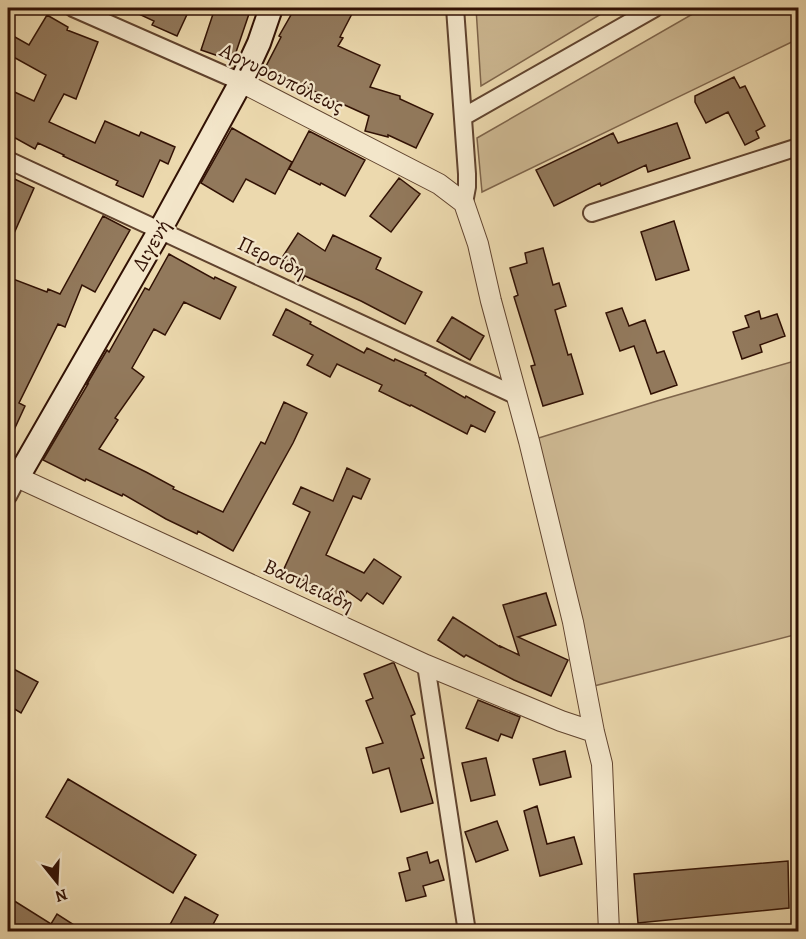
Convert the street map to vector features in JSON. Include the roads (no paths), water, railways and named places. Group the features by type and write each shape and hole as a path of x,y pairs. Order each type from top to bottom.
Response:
{"main road":[{"name":"Διγενή","path":"11,482 160,230 241,82 259,43 271,8"}],"street":[{"name":"Αργυρουπόλεως","path":"73,8 241,82 439,184 464,203"},
{"path":"455,8 467,174 464,203 478,244 573,622 594,732 603,764 609,932"},
{"path":"463,117 655,8"},
{"path":"592,213 798,147"},
{"name":"Περσίδη","path":"8,160 517,396"},
{"name":"Βασιλειάδη","path":"11,482 426,665 561,721 594,732"},
{"path":"426,665 467,932"}]}
